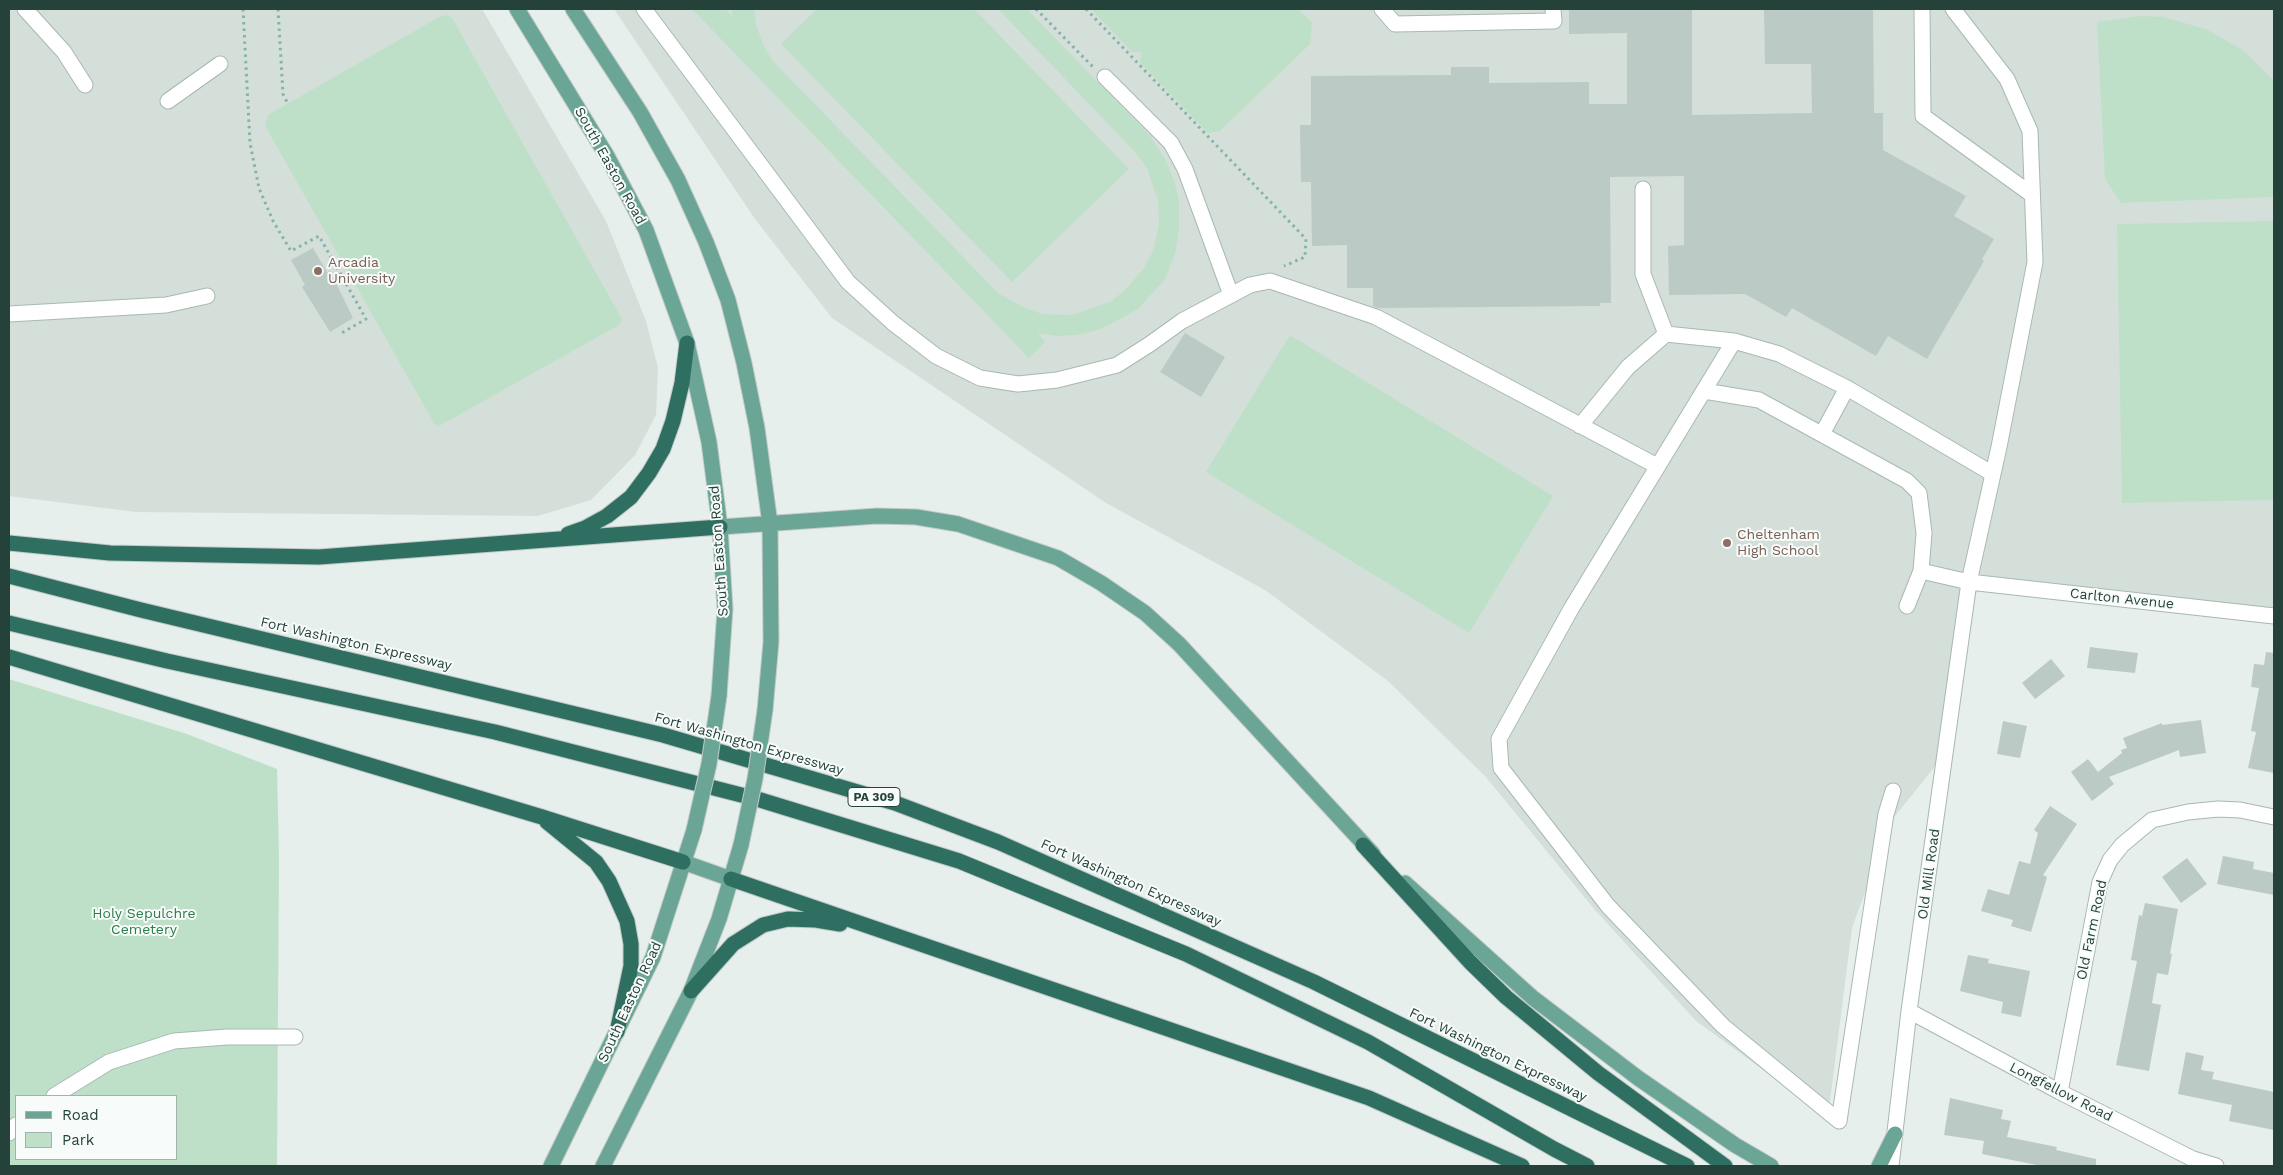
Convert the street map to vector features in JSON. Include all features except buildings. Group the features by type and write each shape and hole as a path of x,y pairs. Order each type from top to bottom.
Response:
{"highway":[{"path":"550,540 585,528 607,516 631,497 649,473 663,449 673,421 682,383 687,343"},
{"path":"9,543 110,553 319,557 720,527"},
{"name":"Fort Washington Expressway","path":"9,576 141,610 663,735 895,803 998,842 1306,978 1687,1166"},
{"name":"PA 309","path":"9,622 167,661 495,732 757,799 959,861 1186,954 1360,1037 1554,1149 1587,1166"},
{"path":"9,657 542,817 683,862"},
{"path":"542,817 596,862 609,881 624,914 631,944 630,966 617,1032"},
{"path":"1363,844 1470,962 1506,998 1605,1078 1725,1166"},
{"path":"731,878 1369,1098 1522,1166"},
{"path":"691,990 733,944 763,925 788,919 816,920 885,932"}],"main road":[{"name":"South Easton Road","path":"518,9 607,156 646,230 687,343 709,442 720,527 725,609 718,696 709,764 694,830 653,957 551,1166"},
{"path":"573,9 640,112 678,180 706,242 728,300 744,362 758,428 770,524 771,642 765,710 741,844 719,919 691,990 603,1166"},
{"path":"720,527 877,516 916,517 958,524 1058,558 1101,583 1145,613 1179,644 1363,844 1533,998 1638,1078 1735,1145 1771,1166"},
{"path":"683,862 731,878"},
{"path":"1879,1166 1895,1134"}],"street":[{"path":"25,9 64,52 85,85"},
{"path":"644,9 848,282 893,323 936,356 980,378 1018,384 1057,380 1117,365 1182,321 1250,286 1270,281 1376,317 1657,466"},
{"path":"1382,9 1395,24 1554,21 1553,9"},
{"path":"1922,9 1923,116 2031,194"},
{"name":"Old Mill Road","path":"1890,1166 1909,1011 1969,582 1993,474 2035,262 2030,131 2007,79 1953,9"},
{"path":"168,101 220,64"},
{"path":"1104,77 1171,142 1184,170 1231,295"},
{"path":"1643,189 1643,274 1666,334"},
{"path":"9,314 166,305 207,296"},
{"path":"1580,426 1628,367 1666,334 1734,341 1779,354 1847,388 1993,474"},
{"path":"1734,341 1571,609 1500,739 1501,768 1608,906 1724,1026 1839,1121 1886,814 1893,790"},
{"path":"1822,434 1847,388"},
{"path":"1704,390 1759,400 1907,480 1919,493 1924,533 1921,571 1907,606"},
{"name":"Carlton Avenue","path":"1921,571 1969,582 2274,616"},
{"name":"Old Farm Road","path":"2060,1092 2100,882 2110,860 2122,845 2152,820 2188,812 2218,809 2240,810 2274,817"},
{"name":"Longfellow Road","path":"1909,1011 2060,1092 2193,1159 2216,1166"},
{"path":"56,1095 109,1062 174,1041 228,1037 296,1037"}],"path":[{"path":"243,9 250,143 259,188 273,221 291,251 319,236 366,319 340,334"},
{"path":"278,9 283,94 286,102"},
{"path":"1036,9 1104,77"},
{"path":"1086,9 1306,239 1305,257 1281,268"},
{"path":"1075,59 1080,54"}],"shaded area":[{"name":"Arcadia University","path":"9,9 482,9 606,221 646,321 658,368 656,415 635,455 591,500 538,516 136,512 9,496"},
{"name":"Cheltenham High School","path":"614,9 2274,9 2274,616 1969,582 1945,754 1891,821 1852,928 1828,1117 1696,1021 1595,910 1485,776 1388,681 1265,590 1106,503 832,318 755,219"}],"green space":[{"path":"692,9 725,9 732,16 732,9 754,9 756,25 772,60 998,293 1021,306 1042,314 1073,315 1112,301 1128,287 1144,268 1154,249 1159,222 1158,200 1147,168 1136,153 998,9 1027,9 1151,137 1165,159 1174,180 1179,200 1179,228 1175,254 1165,279 1139,308 1095,331 1057,336 1038,333 1045,342 1029,358"},
{"path":"817,9 974,9 1129,169 1012,282 781,44"},
{"path":"1091,9 1298,9 1312,22 1310,44 1220,131 1208,133 1140,62 1141,52 1132,52"},
{"path":"447,15 452,18 622,319 619,325 439,426 434,423 265,126 268,115 441,16"},
{"path":"2141,16 2163,17 2206,29 2244,51 2273,80 2274,197 2121,203 2105,179 2097,22"},
{"path":"2274,221 2274,500 2122,503 2117,224"},
{"path":"1290,335 1553,496 1469,633 1206,472"},
{"name":"Holy Sepulchre Cemetery","path":"9,679 187,734 277,769 279,859 277,1166 9,1166"}],"place":[{"name":"Arcadia University","path":"318,271"},
{"name":"Cheltenham High School","path":"1727,543"}]}
